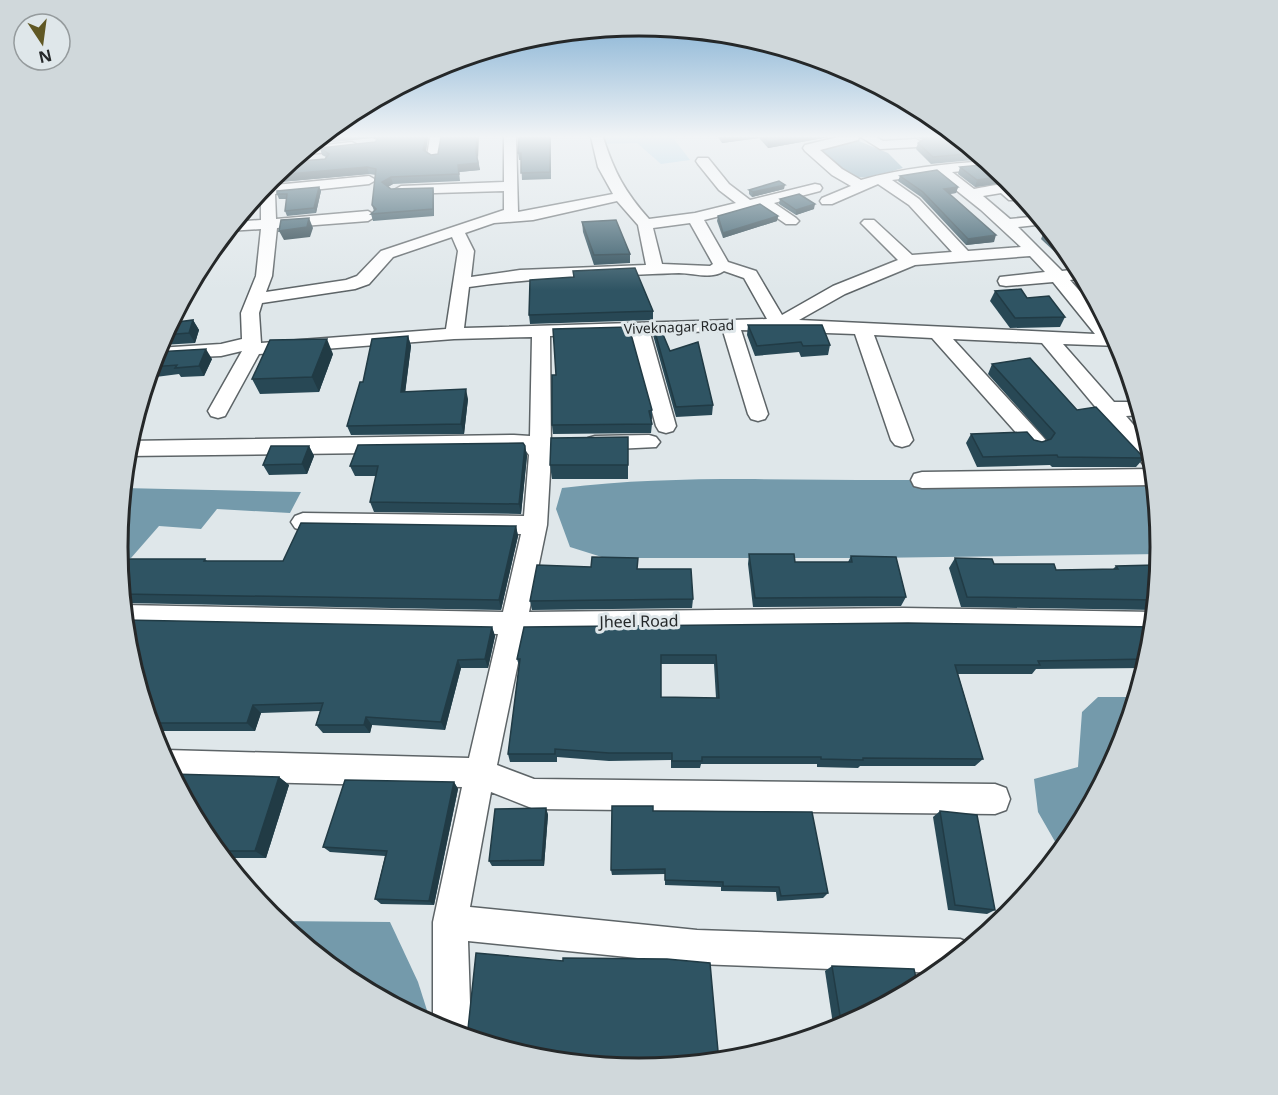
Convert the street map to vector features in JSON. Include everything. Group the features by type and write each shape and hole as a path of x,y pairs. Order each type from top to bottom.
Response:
{"street":[{"path":"272,192 302,188"},
{"path":"393,190 449,188"},
{"path":"495,220 512,212 511,188"},
{"path":"617,188 645,224 655,270"},
{"path":"725,188 749,206"},
{"path":"645,224 695,218 815,188"},
{"path":"827,201 857,188"},
{"path":"894,188 914,202 964,256"},
{"path":"967,188 1034,251 1058,277 1088,302"},
{"path":"974,193 1004,189"},
{"path":"271,193 292,203"},
{"path":"218,411 251,343 250,313 264,276 269,225 269,194"},
{"path":"255,299 349,285 363,280 387,254 457,231 495,220 533,215 622,196"},
{"path":"765,202 791,221"},
{"path":"241,226 368,216"},
{"path":"695,218 722,265 750,275 779,324 839,290 909,261 1034,251"},
{"path":"1006,224 1033,221"},
{"path":"869,223 909,261"},
{"path":"454,334 466,251 457,231"},
{"path":"462,283 520,274 685,268 713,271 722,265"},
{"path":"1006,281 1072,275"},
{"name":"Viveknagar Road","path":"166,353 221,350 251,343 779,324 1107,341"},
{"path":"730,325 758,414"},
{"path":"639,328 666,426"},
{"path":"862,328 902,440"},
{"path":"452,1023 450,922 480,773 535,525 541,331"},
{"path":"937,332 1035,442"},
{"path":"1047,338 1141,446"},
{"path":"1110,409 1131,409"},
{"path":"137,449 514,442 538,448 571,444 649,442"},
{"path":"922,480 1145,477"},
{"path":"303,522 535,525"},
{"name":"Jheel Road","path":"132,616 513,623 903,619 1145,623"},
{"path":"176,765 480,773 534,794 995,799"},
{"path":"450,922 697,947 947,956"}],"shaded area":[{"path":"1092,475 1146,478 1150,554 868,558 605,558 570,547 556,509 562,488 606,484 738,479 1003,478"},
{"path":"131,488 301,492 290,513 217,509 201,529 159,526 131,558 128,558 128,548"},
{"path":"1098,697 1128,697 1112,743 1098,774 1056,843 1038,812 1034,779 1078,767 1082,712"},
{"path":"290,921 390,922 418,982 428,1013 355,973"}],"building":[{"path":"319,188 314,208 285,211 287,194 277,194 277,191"},
{"path":"374,188 433,188 433,209 371,214 376,209 372,205"},
{"path":"755,188 771,188 753,192 749,190"},
{"path":"917,188 950,188 944,189 996,235 968,239"},
{"path":"799,194 815,204 796,210 780,199"},
{"path":"760,204 778,216 723,233 718,216"},
{"path":"309,218 307,227 279,231 281,220"},
{"path":"616,220 630,254 594,255 582,222"},
{"path":"635,268 653,311 529,315 530,280 574,277 573,271"},
{"path":"1021,289 1027,298 1049,296 1065,317 1015,318 995,291"},
{"path":"193,320 189,333 174,334 180,322"},
{"path":"653,325 659,325 670,351 698,342 713,405 676,407"},
{"path":"748,325 822,325 830,345 803,346 801,342 757,346"},
{"path":"629,327 652,410 649,411 652,424 552,425 552,375 556,375 553,329"},
{"path":"408,336 401,392 466,389 461,424 347,426 360,382 363,382 372,339"},
{"path":"327,339 312,377 252,379 270,340"},
{"path":"206,349 199,366 175,368 177,365 161,366 166,351"},
{"path":"1030,358 1077,410 1096,407 1143,458 1058,457 1057,455 983,457 971,434 1027,432 1034,440 1042,442 1051,439 1055,433 992,364"},
{"path":"628,437 628,465 550,465 551,438"},
{"path":"523,443 525,446 519,504 370,502 378,466 350,466 358,445"},
{"path":"271,446 309,446 302,464 263,465"},
{"path":"301,523 516,526 499,600 130,594 128,559 283,561"},
{"path":"749,554 794,554 795,562 852,562 851,556 896,557 906,597 755,598"},
{"path":"592,557 638,558 637,569 691,569 693,599 530,601 537,565 591,567"},
{"path":"955,558 992,559 994,564 1054,564 1056,570 1118,569 1116,566 1149,565 1147,600 967,597"},
{"path":"133,620 492,627 485,659 458,660 441,722 366,717 364,725 316,725 323,703 253,705 247,723 159,723 145,680"},
{"path":"908,623 1144,627 1138,659 1038,661 1040,665 955,665 983,759 863,758 863,760 821,759 821,757 702,757 702,761 672,761 672,753 609,753 555,749 555,754 508,754 520,659 517,659 524,627","holes":["661,655 716,655 719,698 661,697"]},
{"path":"180,774 279,777 255,851 227,851"},
{"path":"345,780 454,782 429,901 375,899 387,851 323,847"},
{"path":"612,806 653,806 653,811 812,812 828,893 781,896 779,887 723,886 723,882 665,880 665,869 611,870"},
{"path":"546,808 542,860 489,861 495,809"},
{"path":"940,811 977,815 995,910 955,905"},
{"path":"476,953 563,961 563,958 667,959 710,963 718,1053 639,1059 572,1055 507,1042 468,1029"},
{"path":"832,966 914,969 916,977 840,1018"}]}
